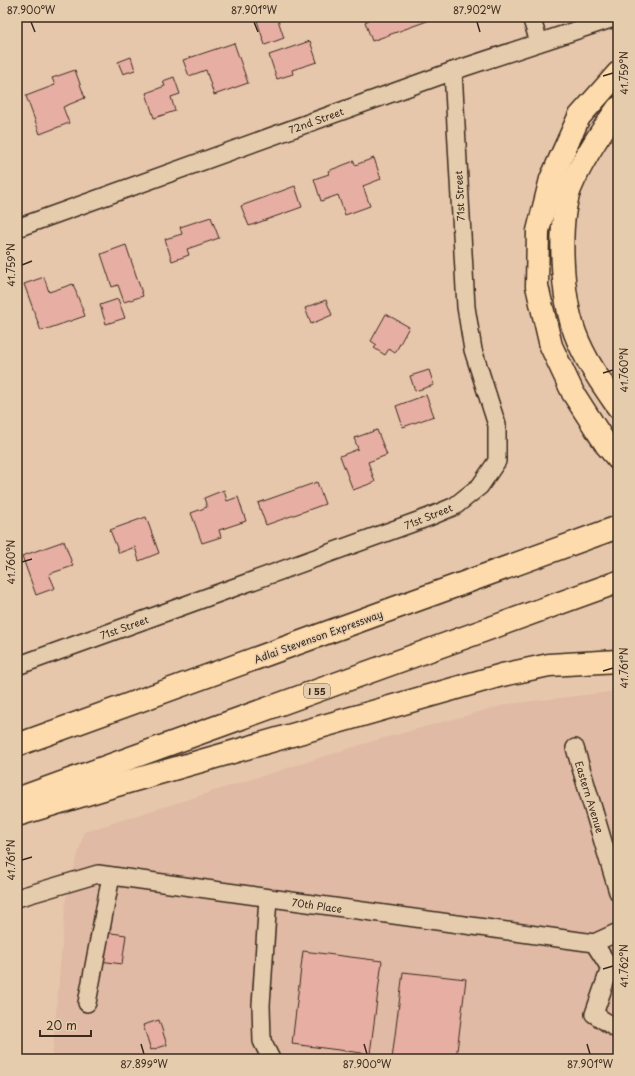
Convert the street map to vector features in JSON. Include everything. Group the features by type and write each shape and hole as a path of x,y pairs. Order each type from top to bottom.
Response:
{"highway":[{"path":"612,452 573,394 551,346 537,286 538,231 551,179 579,117 618,73"},
{"path":"618,108 598,136 570,190 563,227 563,278 575,333 597,378 618,407"},
{"name":"Adlai Stevenson Expressway","path":"17,745 618,527"},
{"name":"I 55","path":"17,800 618,582"},
{"path":"17,815 110,786 502,675 550,665 618,660"}],"street":[{"path":"530,17 539,42"},
{"name":"72nd Street","path":"17,228 453,71 617,17"},
{"name":"71st Street","path":"17,666 428,517 455,506 480,486 496,461 497,425 473,350 466,307 453,71"},
{"name":"Eastern Avenue","path":"575,748 618,892"},
{"name":"70th Place","path":"17,898 98,874 594,943"},
{"path":"87,1003 111,876"},
{"path":"268,898 261,1012 262,1041 271,1059"},
{"path":"618,932 594,943 610,968 594,1014 618,1030"}],"shaded area":[{"path":"618,691 618,1059 52,1059 66,898 84,832 373,741 508,704"}],"building":[{"path":"269,17 277,17 284,38 265,45 257,21"},
{"path":"368,17 429,17 430,20 372,41 365,22 369,20"},
{"path":"310,41 317,62 292,70 293,74 277,79 269,55"},
{"path":"234,43 248,83 214,95 206,70 189,76 183,60"},
{"path":"131,57 135,70 123,74 118,62"},
{"path":"75,70 85,98 63,107 69,123 40,134 26,96 55,85 52,78"},
{"path":"174,77 180,94 171,97 175,111 154,118 146,93 165,86 163,81"},
{"path":"374,158 381,179 363,186 370,206 345,215 338,195 321,201 314,179 329,174 328,171 354,161 355,165"},
{"path":"295,186 302,207 249,226 241,206"},
{"path":"211,217 219,238 187,249 189,255 172,261 165,239 182,234 180,227"},
{"path":"126,245 143,296 124,302 118,285 112,287 101,254"},
{"path":"44,277 49,292 73,284 85,316 41,331 24,284"},
{"path":"118,299 125,318 106,324 100,305"},
{"path":"326,300 332,315 311,324 305,308"},
{"path":"386,314 409,327 395,353 389,349 385,355 374,348 377,345 371,341"},
{"path":"429,370 434,385 415,391 410,376"},
{"path":"426,395 434,416 403,427 396,406"},
{"path":"377,430 387,455 368,462 375,482 353,490 340,456 358,449 354,438"},
{"path":"317,482 325,504 266,525 258,503"},
{"path":"224,490 227,501 238,497 246,521 219,530 221,537 202,543 191,513 207,507 204,498"},
{"path":"146,517 159,553 139,561 135,547 119,553 110,530"},
{"path":"64,541 73,566 49,574 55,588 36,595 22,556"},
{"path":"104,932 126,935 122,964 100,961"},
{"path":"303,951 382,961 370,1054 292,1044"},
{"path":"403,972 466,979 456,1059 392,1059"},
{"path":"159,1020 167,1045 151,1050 143,1025"}]}
